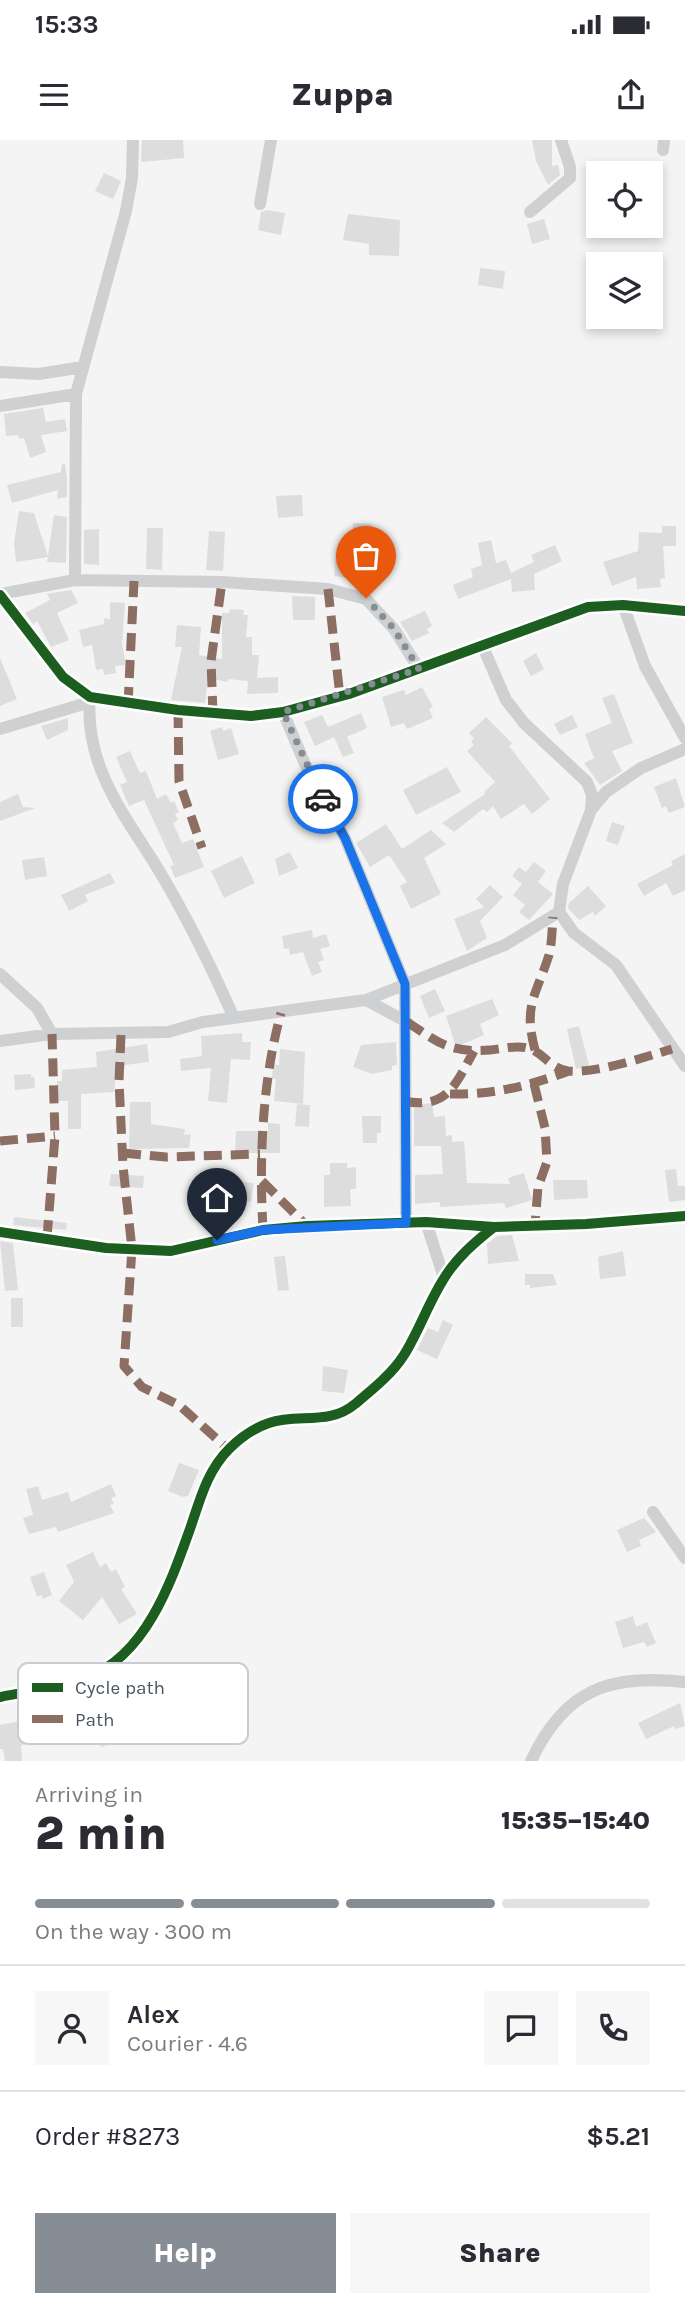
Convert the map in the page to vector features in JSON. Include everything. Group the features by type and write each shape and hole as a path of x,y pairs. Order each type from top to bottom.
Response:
{"street":[{"path":"75,580 76,394 126,211 132,178 133,140"},
{"path":"260,204 271,140"},
{"path":"530,212 570,178 570,167 561,140"},
{"path":"0,372 39,374 83,367"},
{"path":"0,405 76,394"},
{"path":"234,1018 215,976 159,873 107,785 91,746 90,700 63,677 0,594 75,580 222,582 328,589 366,598 394,629 419,669"},
{"path":"0,729 90,700 213,714 251,716 283,712 483,647 588,607 623,605 685,611"},
{"path":"623,605 645,666 685,738"},
{"path":"483,647 506,700 524,723 587,782 592,795 591,810 563,884 559,912 574,933 616,965 685,1066"},
{"path":"283,712 305,764 345,838 405,984 406,1223"},
{"path":"591,810 606,792 641,768 685,749"},
{"path":"0,1041 52,1034 167,1032 234,1018 366,1000 524,936 559,912"},
{"path":"0,974 37,1008 52,1034"},
{"path":"366,1000 407,1022"},
{"path":"0,1232 106,1248 171,1251 263,1230 426,1222 494,1227 586,1224 685,1216"},
{"path":"426,1222 444,1278"},
{"path":"113,1663 139,1637 158,1607 178,1563 210,1472 228,1449 245,1435 271,1422 319,1420 352,1407 386,1377 403,1356 444,1278 467,1249 494,1227"},
{"path":"653,1512 685,1558"},
{"path":"531,1761 552,1723 589,1693 631,1679 685,1682"},
{"path":"0,1697 18,1693"}],"building":[{"path":"142,140 183,140 184,158 141,162"},
{"path":"532,140 552,140 552,166 558,165 560,175 548,185 536,161"},
{"path":"104,173 121,181 113,199 95,191"},
{"path":"267,210 285,213 281,235 258,230 261,212"},
{"path":"348,214 400,220 399,256 369,255 369,244 343,240"},
{"path":"544,219 550,239 532,244 527,224"},
{"path":"480,268 505,271 503,289 478,285"},
{"path":"43,408 46,422 65,419 67,431 41,435 46,452 30,458 24,438 19,439 18,435 6,436 4,414"},
{"path":"62,464 65,464 67,497 57,499 58,490 12,503 7,485 61,472"},
{"path":"302,495 303,516 278,518 276,496"},
{"path":"19,511 34,513 48,556 54,515 67,517 66,563 47,562 48,557 16,562 14,543"},
{"path":"353,523 371,524 371,532 375,532 374,548 384,548 387,578 366,580 334,576 336,552 352,553"},
{"path":"662,526 676,526 676,546 663,546 665,578 660,579 661,587 637,589 636,577 612,586 603,562 638,551 639,532 662,533"},
{"path":"147,528 163,528 162,570 146,569"},
{"path":"99,529 99,565 84,564 84,530"},
{"path":"209,531 225,532 223,571 206,570"},
{"path":"491,540 496,563 506,560 511,573 534,562 531,555 555,545 562,561 534,574 535,590 512,592 511,579 458,599 453,585 473,577 471,569 482,565 478,543"},
{"path":"71,590 78,603 57,613 69,640 51,647 37,621 33,624 25,613 50,600 47,594"},
{"path":"292,596 315,597 315,620 293,620"},
{"path":"110,602 125,603 122,644 126,665 115,666 116,673 104,675 103,669 96,670 92,645 83,647 79,630 104,624 104,618 110,619"},
{"path":"230,609 244,610 243,615 248,615 246,637 252,637 252,655 259,655 257,678 278,677 278,693 247,694 248,681 228,679 227,682 208,678 205,703 171,700 182,647 175,647 177,625 201,627 199,655 222,659 222,613 229,613"},
{"path":"425,611 432,626 427,629 429,633 412,641 400,622"},
{"path":"536,653 544,669 531,676 523,661"},
{"path":"0,658 17,699 0,706"},
{"path":"422,687 433,707 429,709 433,718 407,729 404,723 391,727 382,697 404,690 406,695"},
{"path":"614,694 633,743 612,751 622,771 600,785 584,763 594,758 585,734 612,723 602,698"},
{"path":"361,713 367,728 347,737 354,753 343,757 334,737 315,746 304,722 322,715 328,727"},
{"path":"572,715 578,727 560,735 554,724"},
{"path":"486,717 512,743 509,746 550,799 532,814 524,804 501,819 493,806 487,812 483,809 454,832 442,823 485,794 495,782 467,751 474,745 471,742 474,738 469,733"},
{"path":"68,718 68,730 47,740 41,726"},
{"path":"222,727 223,731 231,728 239,754 218,760 210,731"},
{"path":"130,751 140,773 146,771 157,799 166,794 171,803 174,801 179,812 175,814 178,820 173,823 182,843 193,839 204,867 175,878 170,866 174,865 144,800 129,806 120,785 127,782 116,757"},
{"path":"339,766 352,788 333,798 321,775"},
{"path":"447,767 461,792 416,815 403,790"},
{"path":"676,778 685,807 669,813 666,806 662,808 654,787"},
{"path":"18,794 23,807 35,808 0,821 0,802"},
{"path":"612,822 625,826 618,845 606,841"},
{"path":"386,824 402,849 431,830 446,844 424,858 441,894 411,909 400,886 407,882 389,855 370,867 356,843"},
{"path":"290,852 298,868 279,876 275,859"},
{"path":"685,854 685,890 673,896 666,883 644,896 637,884 673,865 671,861"},
{"path":"242,856 255,883 224,898 211,871"},
{"path":"44,857 47,876 25,880 22,860"},
{"path":"534,862 546,871 538,882 553,894 529,920 519,912 525,905 513,895 522,884 512,876 519,867 526,872"},
{"path":"110,873 115,883 85,895 88,901 69,911 61,895"},
{"path":"490,885 503,897 480,921 487,938 467,951 454,919 484,907 476,899"},
{"path":"588,886 606,906 595,916 593,912 579,920 568,908 569,903"},
{"path":"312,930 313,938 326,934 330,946 320,949 324,960 318,962 322,972 312,976 303,952 290,955 289,948 284,949 282,936"},
{"path":"435,989 445,1011 429,1018 420,996"},
{"path":"492,999 499,1015 480,1024 484,1035 456,1047 446,1016"},
{"path":"579,1026 589,1065 576,1069 567,1029"},
{"path":"242,1033 242,1042 251,1042 250,1060 231,1059 227,1103 208,1101 211,1068 181,1071 180,1059 202,1056 201,1036"},
{"path":"396,1042 397,1065 392,1066 392,1070 372,1074 353,1067 361,1045"},
{"path":"147,1044 149,1062 117,1066 114,1092 81,1094 81,1129 68,1129 68,1101 58,1101 57,1081 62,1081 62,1070 97,1067 96,1052"},
{"path":"280,1049 305,1052 303,1104 274,1101 276,1079 272,1078 273,1065 279,1065"},
{"path":"31,1074 35,1088 15,1090 14,1075"},
{"path":"130,1102 151,1102 151,1124 185,1129 184,1135 191,1134 189,1148 129,1149"},
{"path":"432,1103 434,1117 445,1116 446,1136 452,1135 452,1142 464,1141 467,1183 510,1184 508,1178 524,1173 532,1200 506,1208 504,1203 440,1207 440,1202 415,1204 415,1175 443,1174 441,1146 414,1146 414,1105"},
{"path":"297,1104 310,1105 309,1127 295,1126"},
{"path":"362,1116 381,1116 381,1133 377,1133 377,1143 363,1143"},
{"path":"268,1123 280,1124 280,1153 235,1153 236,1131 268,1131"},
{"path":"330,1163 347,1163 347,1168 356,1167 356,1189 350,1189 351,1206 324,1207 324,1175 330,1175"},
{"path":"676,1169 678,1186 685,1186 685,1200 669,1202 665,1170"},
{"path":"111,1174 144,1176 143,1188 109,1186"},
{"path":"553,1180 587,1180 588,1198 554,1200"},
{"path":"242,1182 254,1183 251,1202 236,1200 237,1221 202,1225 194,1198 225,1190 226,1187 241,1189"},
{"path":"14,1217 67,1223 66,1230 13,1225"},
{"path":"512,1235 519,1261 488,1264 487,1244 497,1236"},
{"path":"0,1241 13,1243 18,1290 5,1291"},
{"path":"623,1251 626,1276 600,1279 598,1257"},
{"path":"285,1256 289,1290 278,1291 274,1257"},
{"path":"525,1274 553,1274 557,1285 530,1288 530,1285 525,1285"},
{"path":"11,1298 23,1298 23,1327 11,1327"},
{"path":"443,1320 453,1325 437,1359 417,1350 428,1328 438,1332"},
{"path":"323,1366 348,1370 344,1393 322,1391"},
{"path":"179,1463 199,1470 188,1496 183,1497 168,1491"},
{"path":"111,1484 116,1496 111,1498 114,1504 110,1505 114,1513 58,1532 56,1527 29,1534 23,1518 33,1515 26,1489 38,1486 42,1500 68,1492 71,1502"},
{"path":"644,1518 656,1532 639,1540 641,1546 627,1552 617,1530"},
{"path":"93,1552 100,1567 106,1563 111,1572 116,1569 125,1587 121,1589 137,1614 119,1624 102,1597 83,1620 59,1601 74,1582 66,1565"},
{"path":"44,1572 52,1595 43,1599 41,1595 37,1597 30,1577"},
{"path":"633,1616 636,1627 647,1622 656,1643 647,1647 644,1642 623,1648 615,1622"},
{"path":"680,1703 685,1726 675,1729 674,1726 646,1739 638,1723"},
{"path":"18,1721 18,1744 25,1744 21,1745 22,1761 5,1761 3,1749 0,1749 0,1725"}],"marked path":[{"path":"128,705 134,581"},
{"path":"213,714 211,661 222,582"},
{"path":"328,589 340,696"},
{"path":"178,710 179,781 202,848"},
{"path":"535,1050 530,1022 531,1011 549,955 553,917"},
{"path":"263,1230 263,1121 270,1066 281,1013"},
{"path":"407,1022 437,1041 454,1048 476,1051 527,1048 537,1052 555,1067 568,1071 606,1067 672,1049"},
{"path":"47,1238 55,1136 52,1034"},
{"path":"121,1035 119,1081 123,1166 132,1249 124,1366 142,1387 179,1405 228,1449"},
{"path":"404,1101 419,1103 441,1098 456,1083 474,1051"},
{"path":"450,1094 510,1088 569,1071"},
{"path":"534,1084 545,1128 547,1162 538,1187 535,1225"},
{"path":"0,1141 55,1136"},
{"path":"123,1153 166,1157 260,1154"},
{"path":"262,1181 307,1226"}],"cycle path":[{"path":"0,595 63,677 90,697 178,710 251,716 283,712 349,694 588,607 623,605 685,611"},
{"path":"0,1232 106,1248 171,1251 263,1230 307,1226 426,1222 494,1227 586,1224 685,1216"},
{"path":"112,1663 126,1652 154,1615 183,1550 205,1486 221,1458 243,1437 263,1425 280,1420 335,1415 355,1404 399,1362 448,1272 494,1227"},
{"path":"0,1697 18,1694"}],"way so far":[{"path":"323,799 283,712 349,694 419,669 394,629 366,598"}],"route":[{"path":"217,1240 263,1230 307,1226 406,1223 405,984 345,838 323,799"}]}
